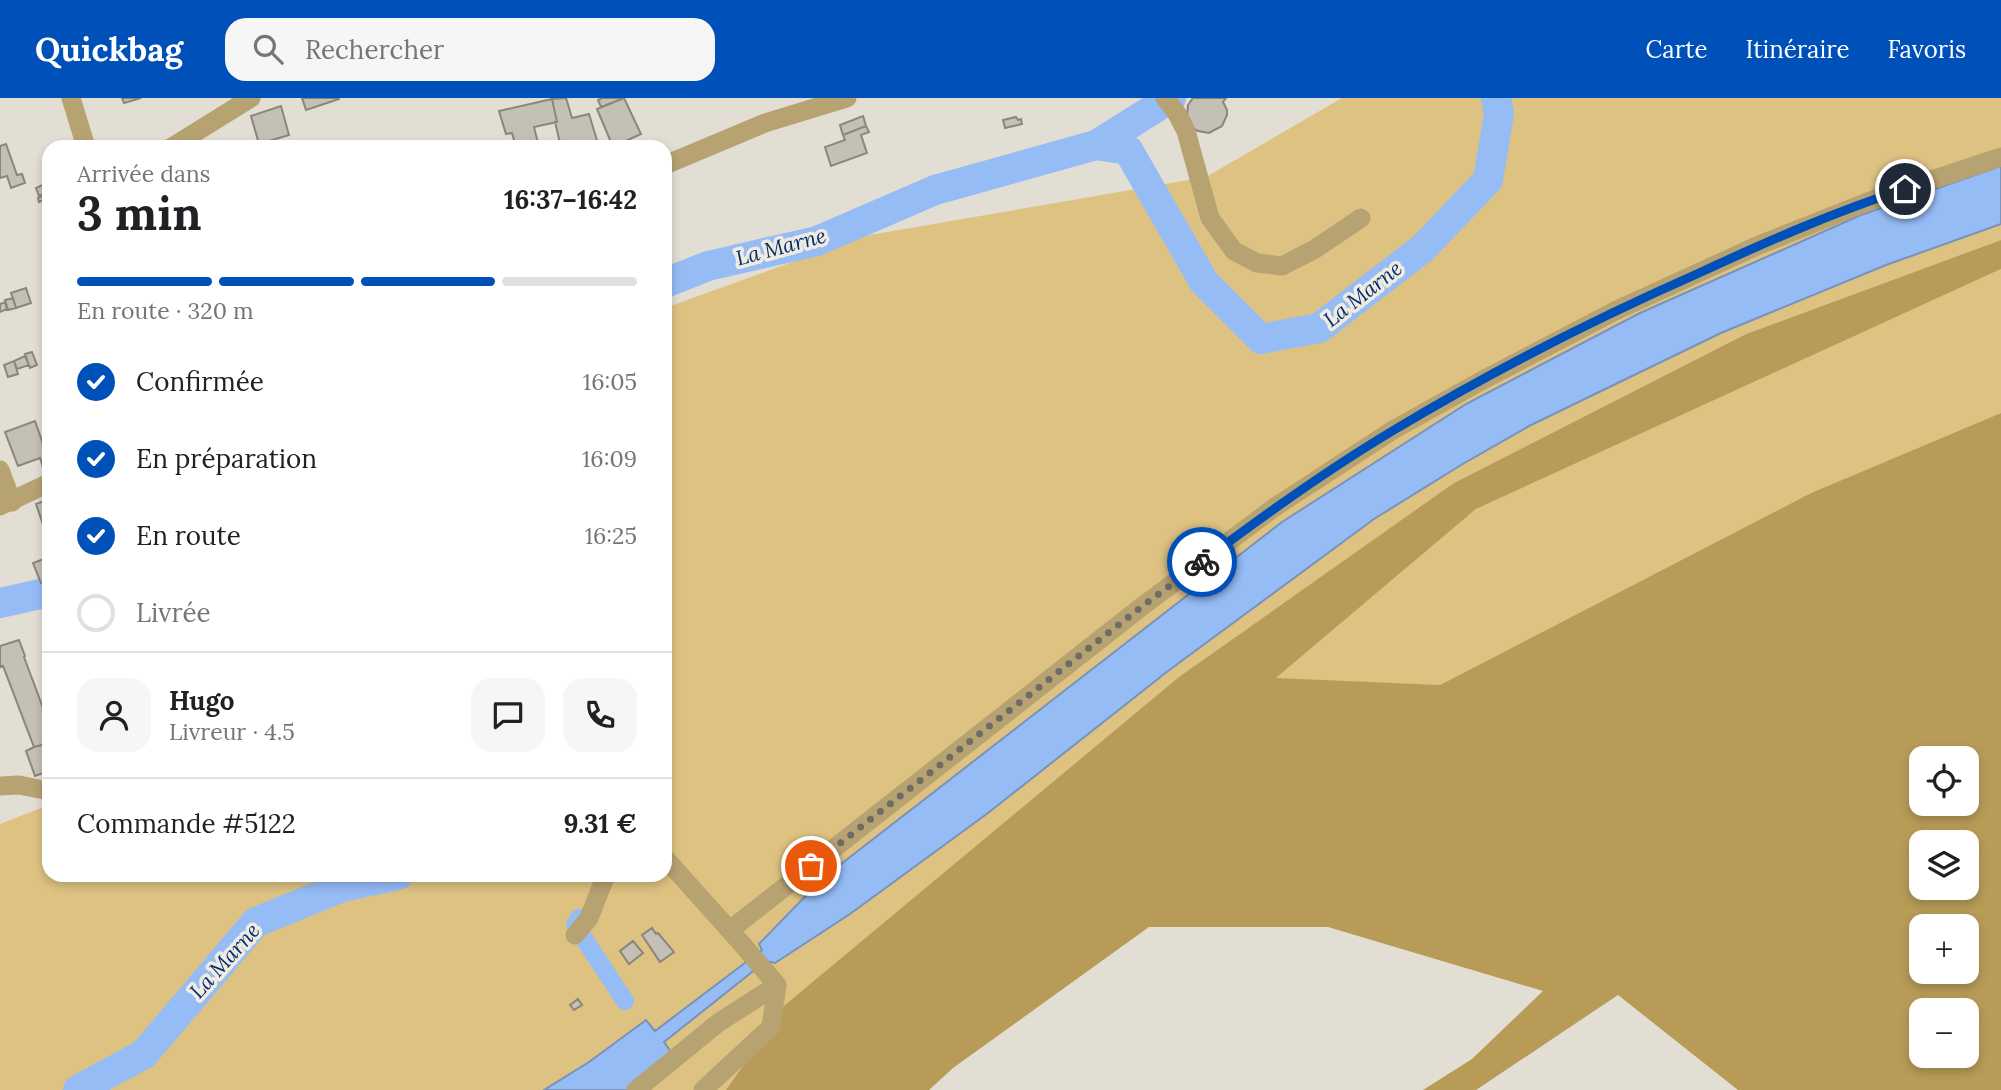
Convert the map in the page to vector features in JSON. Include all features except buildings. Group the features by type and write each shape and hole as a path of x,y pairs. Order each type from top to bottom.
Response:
{"street":[{"path":"71,98 84,140"},
{"path":"181,140 251,98"},
{"path":"672,162 765,124 847,98"},
{"path":"1170,105 1186,131 1210,218 1234,251 1257,263 1282,266 1315,249 1361,218"},
{"path":"736,937 1140,608 1275,507 1393,430 1615,311 1759,245 1880,197 2001,157"},
{"path":"0,470 6,504 42,486"},
{"path":"0,786 19,785 42,790"},
{"path":"672,866 771,977 771,1027 703,1090"},
{"path":"578,932 589,918 603,882"},
{"path":"636,1090 771,977"}],"shaded area":[{"path":"1342,98 2001,98 2001,240 1746,334 1454,483 785,1005 726,1090 0,1090 0,824 42,808 42,882 672,882 672,305 864,236 1206,177"},
{"path":"2001,240 2001,269 1476,509 1276,678 1440,685 1811,493 2001,413 2001,1090 1738,1090 1618,995 1476,1090 1423,1090 1472,1059 1543,991 1328,927 1149,927 953,1068 929,1090 726,1090 785,1005 1179,677 1454,483 1746,334"},
{"path":"2001,269 2001,413 1811,493 1440,685 1275,679 1476,509"}],"water":[{"path":"2001,166 2001,224 1886,265 1721,333 1531,425 1461,465 1374,519 1168,671 988,813 850,914 775,963 766,961 664,1042 671,1052 629,1090 544,1090 589,1062 646,1020 655,1031 762,950 759,944 823,878 1282,522 1466,404 1640,313 1861,215"}],"waterway":[{"name":"La Marne","path":"1096,145 1171,98"},
{"name":"La Marne","path":"672,280 708,266 817,241 935,190 1096,145 1128,150 1204,282 1261,339 1319,328 1423,248 1488,180 1499,114 1496,98"},
{"name":"La Marne","path":"0,603 42,594"},
{"name":"La Marne","path":"78,1090 144,1054 256,922 342,887 365,882"},
{"path":"579,918 575,925 625,1001"}],"way so far":[{"path":"811,866 1202,562"}],"route":[{"path":"1202,562 1275,507 1393,430 1481,381 1615,311 1759,245 1905,189"}]}
